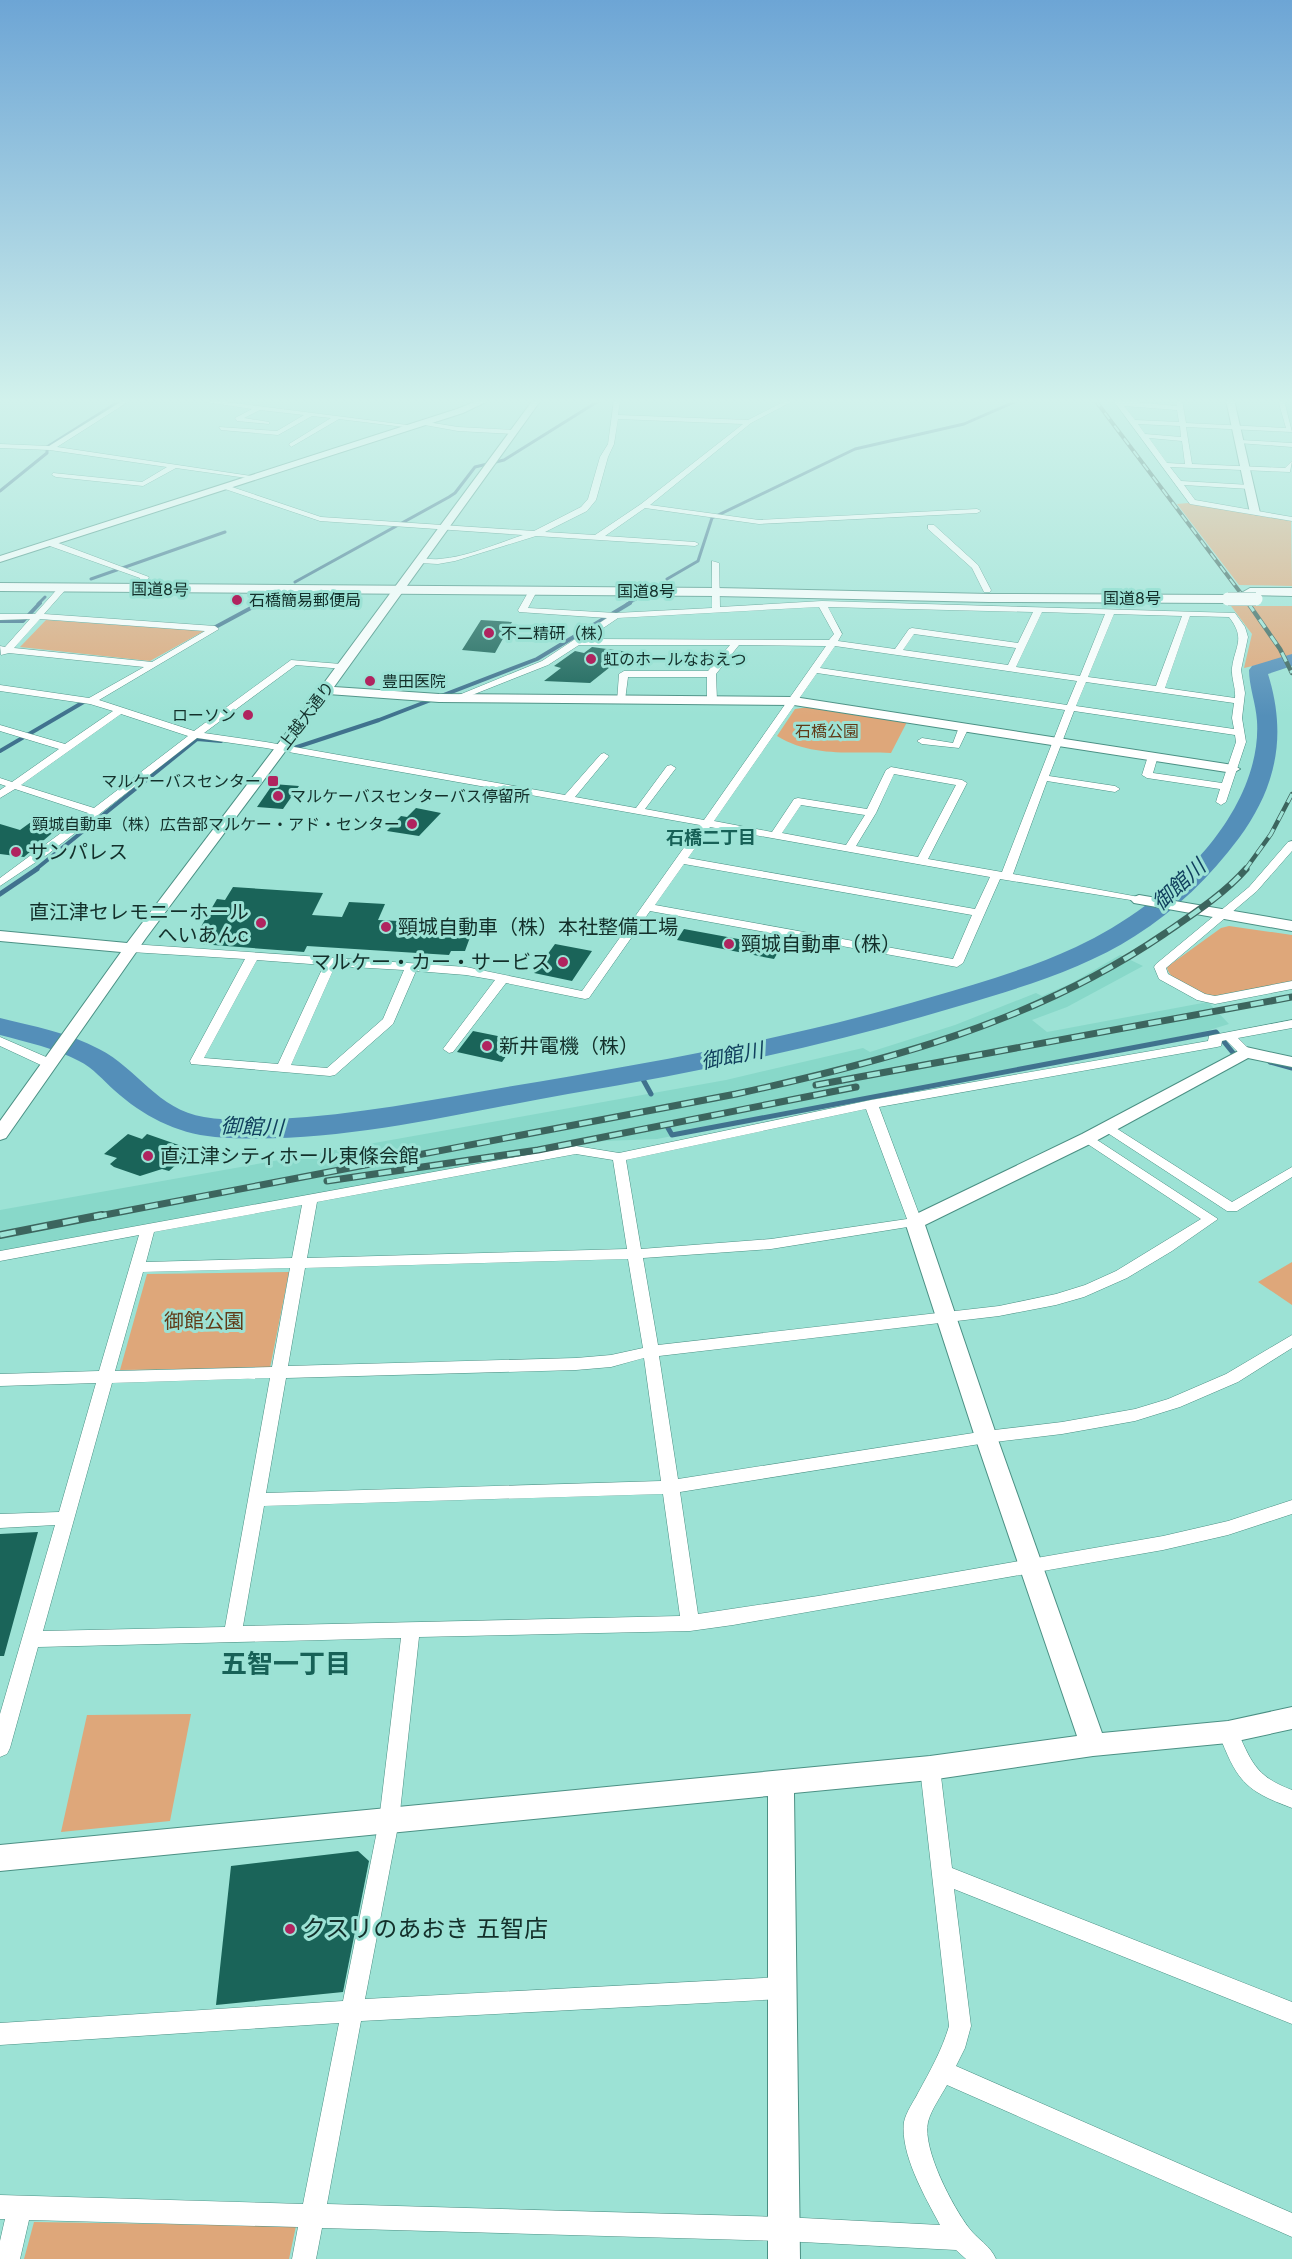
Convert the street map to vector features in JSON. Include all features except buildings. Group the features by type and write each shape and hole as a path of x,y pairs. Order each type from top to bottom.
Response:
{"highway":[{"name":"国道8号","path":"0,585 141,583 533,591 716,589 876,596 1253,595 1292,592"},
{"name":"国道8号","path":"0,585 63,588 987,590 1227,595"},
{"name":"国道8号","path":"1253,595 1292,599"}],"street":[{"path":"0,559 166,505"},
{"path":"279,505 320,519 695,544"},
{"name":"上越大通り","path":"51,1060 75,1030 131,948 325,690 459,505"},
{"path":"420,561 446,562 534,534 578,514 587,505"},
{"path":"1212,505 1292,519"},
{"path":"1254,505 1255,513"},
{"path":"598,537 644,506 759,522 977,511"},
{"path":"931,527 975,567 987,590"},
{"path":"50,543 145,577 141,583"},
{"path":"715,562 716,609"},
{"path":"2,651 63,588"},
{"path":"533,591 522,610 613,616 822,604 1232,615 1241,627 1244,637 1236,670 1239,700 1237,718 1241,747 1221,802"},
{"path":"0,936 131,948 466,971 585,995 794,701 838,634 822,604"},
{"path":"1011,668 1038,611"},
{"path":"647,907 957,963 978,913 1001,876 1045,778 1057,741 1110,613"},
{"path":"1160,689 1187,614"},
{"path":"0,617 38,616 215,629 92,701"},
{"path":"454,699 545,663 613,616"},
{"path":"897,652 912,631 1021,646"},
{"path":"575,642 832,643 1239,700"},
{"path":"712,701 711,674 736,643"},
{"path":"2,651 155,666"},
{"path":"0,883 294,662 341,667"},
{"path":"814,670 1239,733"},
{"path":"620,700 624,674 711,674"},
{"path":"0,688 92,701 195,735 1292,926"},
{"path":"325,690 454,699 794,701 1233,769"},
{"path":"0,795 119,711"},
{"path":"922,741 956,746 964,727"},
{"path":"0,728 68,748"},
{"path":"567,799 604,756"},
{"path":"1153,756 1147,775 1227,787"},
{"path":"638,812 671,768"},
{"path":"849,849 871,813 891,770 962,783 921,862"},
{"path":"1045,778 1115,789"},
{"path":"0,781 96,812"},
{"path":"775,836 798,801 871,813"},
{"path":"1292,844 1253,889 1160,967 1163,976 1201,997 1215,1000 1292,985"},
{"path":"680,860 978,913"},
{"path":"252,956 196,1061 330,1072 390,1022 411,968"},
{"path":"283,1068 332,962"},
{"path":"449,1049 503,978"},
{"path":"0,1256 576,1150 619,1157 871,1104 1217,1043 1213,1039 1292,1024"},
{"path":"1229,1036 1246,1052 1292,1062"},
{"path":"0,1041 51,1060 0,1134"},
{"path":"137,1267 635,1254 771,1244 915,1221 1088,1138 1246,1052"},
{"path":"871,1104 915,1221 986,1437 1093,1745"},
{"path":"1108,1127 1232,1208 1292,1171"},
{"path":"0,1380 576,1364 611,1361 651,1351 999,1311 1046,1302 1088,1290 1118,1277 1211,1219 1088,1138"},
{"path":"619,1157 651,1351 690,1623"},
{"path":"233,1633 310,1199"},
{"path":"0,1748 148,1228"},
{"path":"256,1500 669,1487 986,1437 1062,1428 1135,1415 1174,1403 1232,1378 1292,1341"},
{"path":"32,1639 690,1623 781,1611 1223,1530 1292,1507"},
{"path":"0,1521 66,1518"},
{"path":"304,2259 389,1821 411,1629"},
{"path":"0,1858 930,1768 1093,1745 1228,1732 1292,1718"},
{"path":"1228,1732 1243,1771 1256,1783 1292,1799"},
{"path":"930,1768 960,2026 954,2048 943,2073 928,2094 916,2121 918,2141 922,2162 934,2191 961,2238 984,2259"},
{"path":"781,1782 783,2244"},
{"path":"942,1874 1292,2013"},
{"path":"0,2034 351,2011 782,1988"},
{"path":"943,2073 1292,2225"},
{"path":"8,2259 10,2207 312,2216 783,2244 961,2238"}],"shaded area":[{"path":"1120,955 1143,966 1067,1007 1032,1020 1047,1032 1208,1002 1229,1024 1203,1032 657,1139 604,1141 0,1251 0,1210 726,1080 863,1048 870,1052 955,1025 1036,993 1042,996 1072,983"}],"green space":[{"path":"1178,505 1202,505 1291,521 1292,586 1239,585"},
{"path":"1231,606 1292,606 1292,657 1244,668 1252,634"},
{"path":"46,620 204,631 150,661 20,647"},
{"name":"石橋公園","path":"808,707 907,722 891,753 819,751 791,743 777,736 795,709"},
{"path":"1229,926 1292,935 1292,982 1214,996 1201,993 1173,977 1167,967 1221,928"},
{"path":"1292,1262 1292,1305 1258,1282"},
{"name":"御館公園","path":"289,1272 270,1368 120,1370 147,1274"},
{"path":"191,1714 170,1821 61,1832 87,1715"},
{"path":"34,2222 296,2226 289,2259 24,2259"}],"waterway":[{"path":"295,582 434,505"},
{"path":"667,579 698,561 712,518 738,505"},
{"path":"91,579 225,532"},
{"path":"38,604 45,597"},
{"path":"257,604 269,598"},
{"path":"627,604 636,599"},
{"path":"0,621 23,621 40,603"},
{"path":"210,630 260,603"},
{"path":"291,749 379,720 537,659 630,603"},
{"name":"御館川","path":"0,1026 65,1045 91,1056 144,1100 178,1120 204,1127 259,1129 335,1124 411,1113 651,1072 844,1031 1000,985 1064,962 1124,932 1171,898 1215,853 1234,828 1249,802 1261,775 1268,738 1267,710 1259,670 1292,660"},
{"path":"0,751 87,700"},
{"path":"35,870 197,739 221,741"},
{"path":"0,894 37,869"},
{"path":"668,1128 672,1135 1216,1032 1234,1054 1241,1055"},
{"path":"1270,1062 1292,1068"},
{"path":"640,1074 651,1094"}],"railway":[{"path":"1175,505 1249,604"},
{"path":"1248,603 1280,649 1292,673"},
{"path":"1245,870 1271,834 1292,794"},
{"path":"94,1217 736,1094 904,1052 1012,1015 1115,965 1207,904 1245,870"},
{"path":"816,1085 1292,997"},
{"path":"327,1181 538,1150 856,1087"},
{"path":"0,1235 102,1215"}],"place":[{"name":"石橋簡易郵便局","path":"237,600"},
{"name":"不二精研（株）","path":"489,633"},
{"name":"虹のホールなおえつ","path":"591,659"},
{"name":"豊田医院","path":"370,681"},
{"name":"ローソン","path":"248,715"},
{"name":"マルケーバスセンター","path":"273,781"},
{"name":"マルケーバスセンターバス停留所","path":"278,796"},
{"name":"頸城自動車（株）広告部マルケー・アド・センター","path":"412,824"},
{"name":"サンパレス","path":"16,852"},
{"name":"直江津セレモニーホール へいあんc","path":"261,923"},
{"name":"頸城自動車（株）本社整備工場","path":"386,927"},
{"name":"頸城自動車（株）","path":"729,944"},
{"name":"マルケー・カー・サービス","path":"563,962"},
{"name":"新井電機（株）","path":"487,1046"},
{"name":"直江津シティホール東條会館","path":"148,1156"},
{"name":"クスリのあおき 五智店","path":"290,1929"}],"district":[{"name":"石橋二丁目","path":"711,838"},
{"name":"五智一丁目","path":"286,1664"}]}
